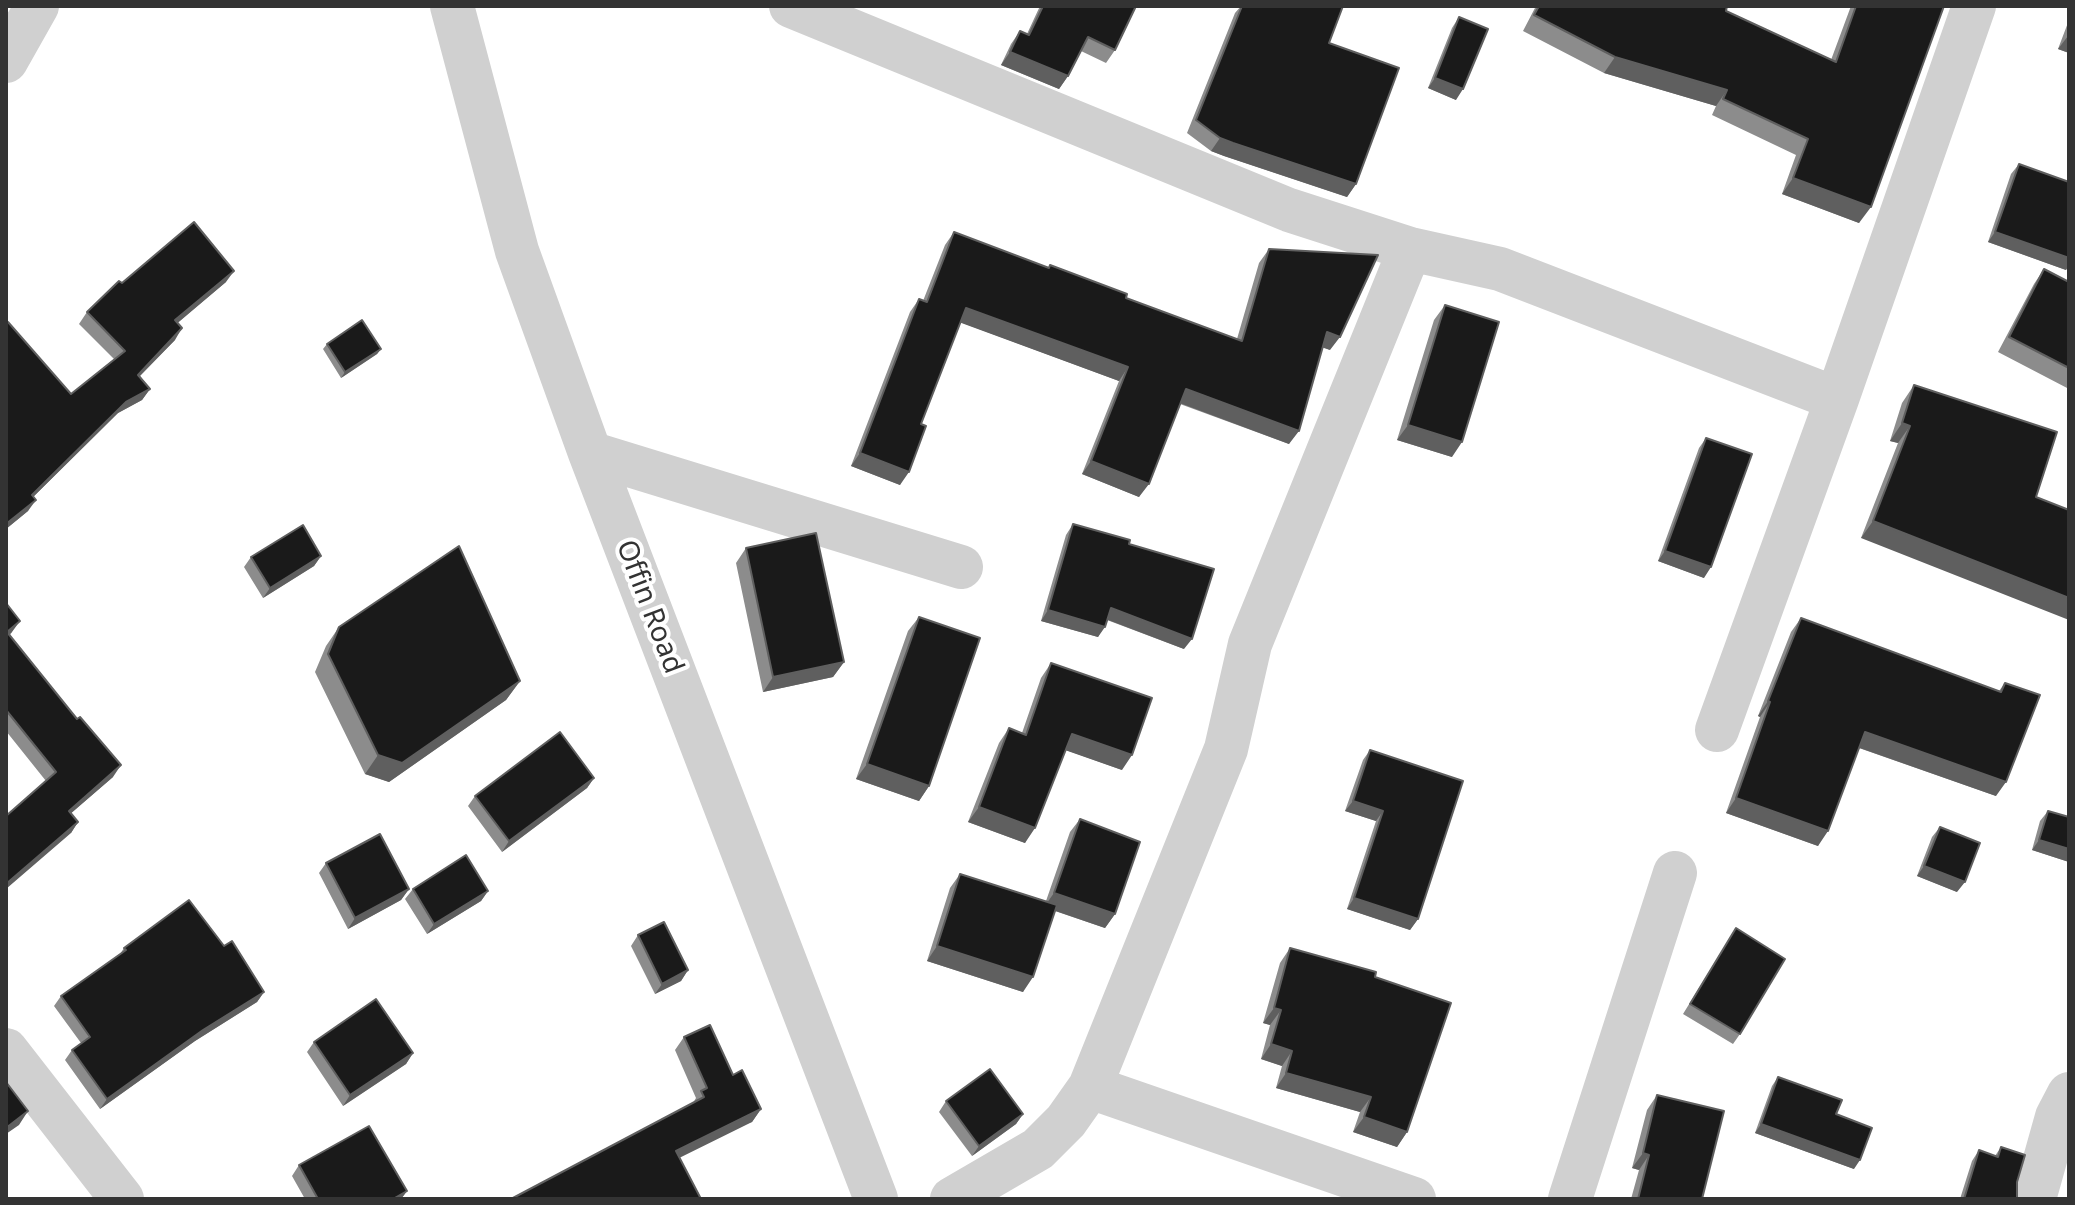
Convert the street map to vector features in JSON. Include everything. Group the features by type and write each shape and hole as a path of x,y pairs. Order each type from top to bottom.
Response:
{"street":[{"path":"6,61 37,6"},
{"name":"Offin Road","path":"452,6 517,251 590,453 876,1199"},
{"path":"791,6 1289,210 1410,249 1500,269 1837,399"},
{"path":"1717,730 1974,6"},
{"path":"952,1199 1038,1149 1066,1121 1090,1087 1226,749 1250,644 1410,249"},
{"path":"590,453 961,567"},
{"path":"1570,1199 1675,873"},
{"path":"6,1050 122,1199"},
{"path":"1090,1087 1414,1199"},
{"path":"2034,1199 2057,1117 2069,1094"}],"building":[{"path":"1043,6 1136,6 1115,50 1088,37 1068,76 1010,52 1020,31 1029,35"},
{"path":"1242,6 1343,6 1329,43 1399,68 1356,184 1220,138 1196,120"},
{"path":"1539,6 1727,6 1726,11 1836,62 1856,6 1944,6 1871,207 1793,178 1808,139 1723,99 1727,90 1615,57 1534,15"},
{"path":"1459,17 1488,29 1463,89 1435,78"},
{"path":"2019,164 2069,182 2069,258 1995,232"},
{"path":"194,222 234,271 175,320 182,328 138,375 150,389 126,402 32,495 36,500 6,524 6,324 8,322 71,394 125,351 87,312 119,281 122,283"},
{"path":"954,232 1127,294 1126,298 1242,341 1269,249 1378,255 1340,337 1327,332 1299,431 1186,389 1149,484 1091,461 1128,367 966,308 921,424 926,426 909,472 860,453 919,299 927,302"},
{"path":"2044,269 2069,282 2069,368 2009,337"},
{"path":"1445,305 1499,322 1462,442 1408,425"},
{"path":"362,320 381,349 345,372 327,344"},
{"path":"1914,385 2057,432 2036,497 2069,510 2069,598 1873,521 1910,426 1902,423"},
{"path":"1706,438 1752,454 1711,567 1665,551"},
{"path":"1073,524 1214,569 1192,639 1111,608 1105,627 1048,610"},
{"path":"303,525 321,556 270,588 251,557"},
{"path":"816,533 844,662 773,677 746,548"},
{"path":"459,546 520,681 402,763 378,755 328,654 339,627"},
{"path":"6,603 20,621 7,632 77,719 80,717 121,765 69,811 78,822 6,884 6,816 56,772 6,710"},
{"path":"919,617 980,638 929,786 867,764"},
{"path":"1801,618 2001,692 2005,683 2040,695 2006,782 1865,732 1828,831 1736,798 1768,701"},
{"path":"1051,663 1152,698 1132,755 1072,734 1035,828 979,807 1009,728 1026,735"},
{"path":"560,732 594,778 509,841 475,796"},
{"path":"1370,750 1463,781 1418,919 1354,898 1383,811 1353,801"},
{"path":"2048,811 2069,817 2069,849 2039,840"},
{"path":"1080,819 1140,842 1115,914 1054,893"},
{"path":"1940,827 1980,843 1965,882 1924,866"},
{"path":"380,834 409,889 355,918 326,863"},
{"path":"466,855 488,891 434,924 413,889"},
{"path":"960,874 1057,905 1033,977 937,946"},
{"path":"189,900 224,946 232,941 264,992 203,1030 107,1099 72,1050 90,1037 61,996"},
{"path":"664,922 688,970 662,984 638,935"},
{"path":"1736,928 1785,959 1740,1034 1690,1004"},
{"path":"1290,948 1376,972 1375,977 1451,1003 1407,1132 1364,1117 1371,1097 1286,1073 1292,1051 1271,1044 1281,1010 1274,1008"},
{"path":"376,999 413,1053 350,1095 314,1042"},
{"path":"710,1025 733,1075 742,1070 761,1109 676,1151 701,1199 511,1199 704,1097 701,1091 707,1088 684,1037"},
{"path":"990,1069 1023,1114 979,1146 946,1101"},
{"path":"1778,1077 1842,1100 1836,1114 1872,1128 1860,1160 1761,1124"},
{"path":"6,1082 28,1111 6,1128"},
{"path":"1657,1095 1724,1111 1702,1199 1638,1199 1649,1155 1643,1153"},
{"path":"369,1126 407,1191 393,1199 318,1199 299,1165"},
{"path":"2001,1147 2025,1155 2017,1182 2017,1199 1964,1199 1979,1150 1998,1157"}]}
